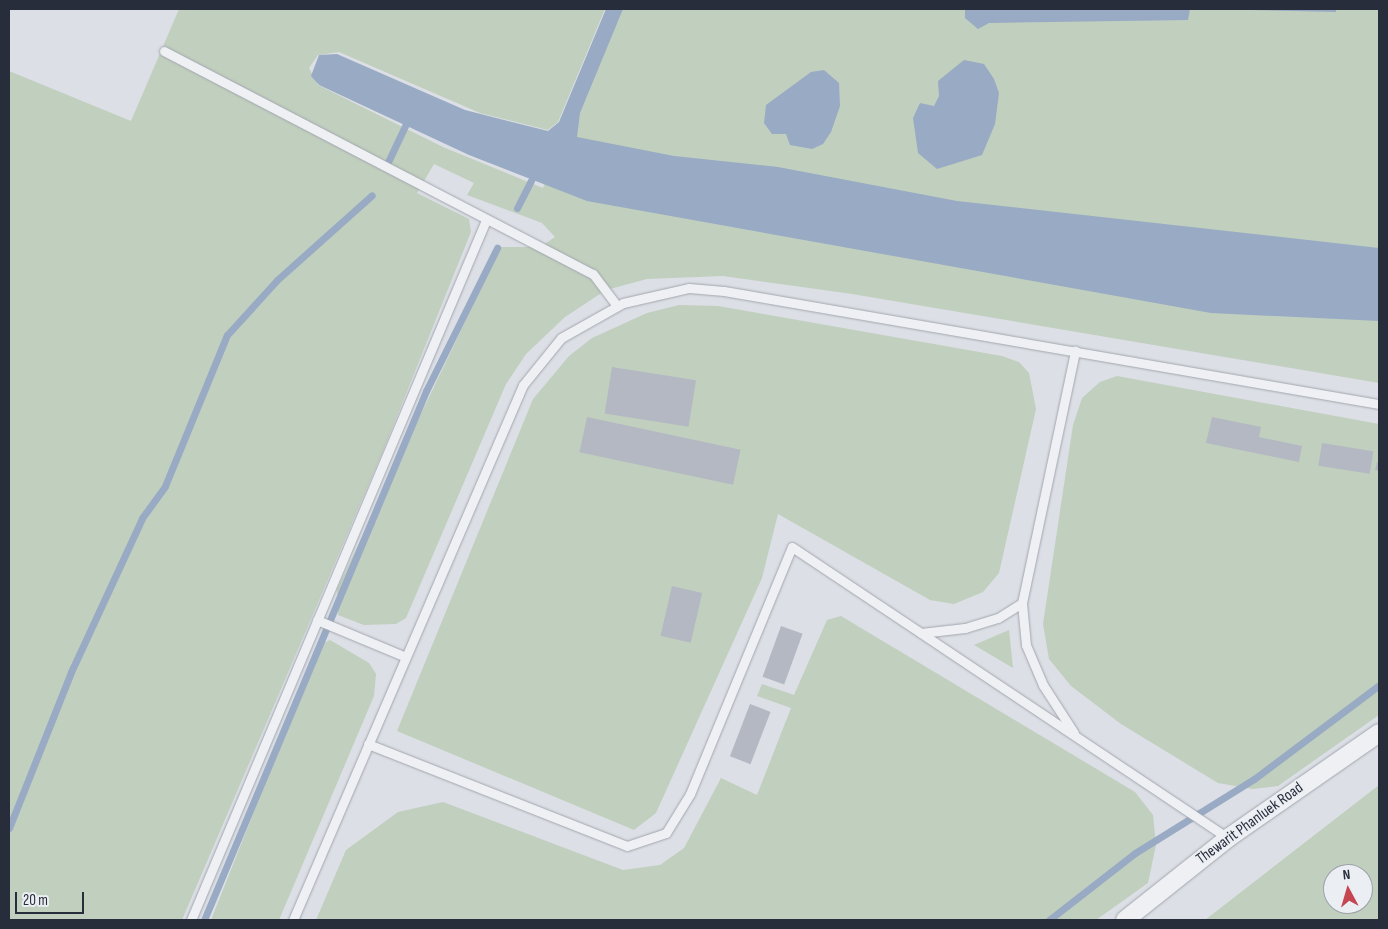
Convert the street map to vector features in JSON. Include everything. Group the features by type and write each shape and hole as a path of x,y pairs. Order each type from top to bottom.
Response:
{"street":[{"name":"Thewarit Phanluek Road","path":"1125,920 1228,838 1379,733"}],"lane":[{"path":"164,51 486,220 526,236 592,274 617,306"},
{"path":"191,920 321,622 486,220"},
{"path":"293,920 523,385 561,338 617,306 656,293 689,288 715,290 1379,404"},
{"path":"1075,351 1022,603 1026,645 1043,685 1078,738"},
{"path":"368,744 627,846 666,833 690,794 792,547 1228,838"},
{"path":"921,633 965,628 998,618 1022,603"},
{"path":"321,622 406,656"}],"green space":[{"path":"179,9 605,9 558,122 548,130 480,113 339,52 318,55 309,68 318,85 443,147 543,188 619,9 1379,9 1379,383 852,294 723,276 647,279 606,290 565,317 526,354 506,384 406,618 396,624 364,625 338,615 337,589 501,247 540,247 555,237 542,223 467,195 474,183 434,164 417,193 469,219 471,232 385,446 182,920 9,920 9,71 131,121"},
{"path":"679,305 718,306 1002,356 1019,362 1029,373 1036,409 999,573 983,592 954,604 930,600 778,514 762,578 656,813 634,830 397,731 533,399 569,356 592,338 647,313"},
{"path":"1117,376 1379,424 1379,715 1278,786 1253,789 1218,783 1121,724 1071,686 1049,659 1043,624 1073,425 1082,398 1100,382"},
{"path":"841,616 1135,792 1153,815 1156,845 1148,883 1096,920 316,920 346,850 398,812 443,802 623,870 660,865 684,848 721,778 757,795 791,708 757,696 762,684 794,695 827,620"},
{"path":"1009,630 1013,668 974,645"},
{"path":"330,640 369,663 376,674 374,696 279,920 211,920 320,645"},
{"path":"1379,785 1379,920 1205,920"}],"water":[{"path":"606,9 623,9 580,113 577,137 674,156 778,167 957,201 1379,248 1379,321 1211,313 587,201 469,155 319,85 311,76 319,55 337,54 465,110 548,131 559,122"},
{"path":"965,9 1190,9 1188,20 989,23 978,29 965,18"},
{"path":"1206,9 1336,9 1336,12"},
{"path":"964,60 984,64 994,79 999,93 995,124 982,155 937,169 918,153 913,118 920,103 934,106 939,96 938,81"},
{"path":"824,70 839,83 840,106 831,132 823,144 812,149 790,145 786,134 772,134 764,123 766,105 811,72"}],"building":[{"path":"612,367 696,380 689,427 605,413"},
{"path":"587,417 741,450 733,485 580,452"},
{"path":"1212,417 1261,427 1259,437 1302,446 1299,462 1206,443"},
{"path":"1322,443 1373,451 1370,474 1318,466"},
{"path":"1377,462 1379,463 1379,471 1375,470"},
{"path":"672,586 702,593 691,643 661,636"},
{"path":"781,626 803,634 784,685 763,677"},
{"path":"750,704 771,712 750,764 730,756"}],"waterway":[{"path":"388,162 406,124"},
{"path":"517,208 531,180"},
{"path":"9,828 71,672 142,518 165,486 227,335 277,280 372,195"},
{"path":"204,920 426,391 497,248"},
{"path":"1049,920 1135,853 1254,779 1379,685"}]}
